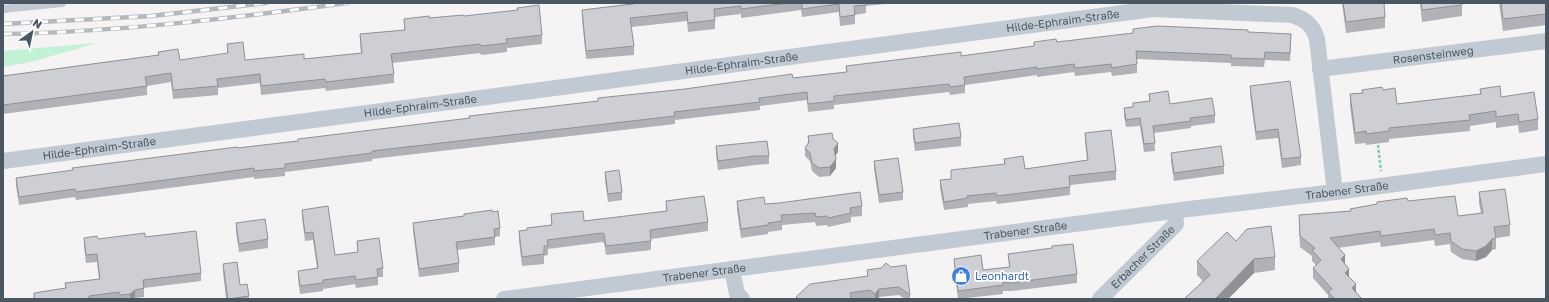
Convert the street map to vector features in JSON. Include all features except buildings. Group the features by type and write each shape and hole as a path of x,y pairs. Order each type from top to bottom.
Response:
{"street":[{"name":"Hilde-Ephraim-Straße","path":"3,161 1153,9 1292,15 1302,18 1309,24 1315,32 1335,192"},
{"name":"Rosensteinweg","path":"1320,69 1546,40"},
{"name":"Trabener Straße","path":"504,299 1546,164"},
{"name":"Erbacher Straße","path":"1100,299 1176,224 1175,211"},
{"path":"732,269 737,294 742,299"}],"lane":[{"path":"3,9 14,6 62,3"}],"path":[{"path":"1378,145 1382,173"}],"green space":[{"path":"97,43 31,62 3,67 3,51"}],"railway":[{"path":"3,24 151,16 266,3"},
{"path":"3,34 46,33 132,27 218,19 347,3"}],"place":[{"name":"Leonhardt","path":"961,276"}]}
